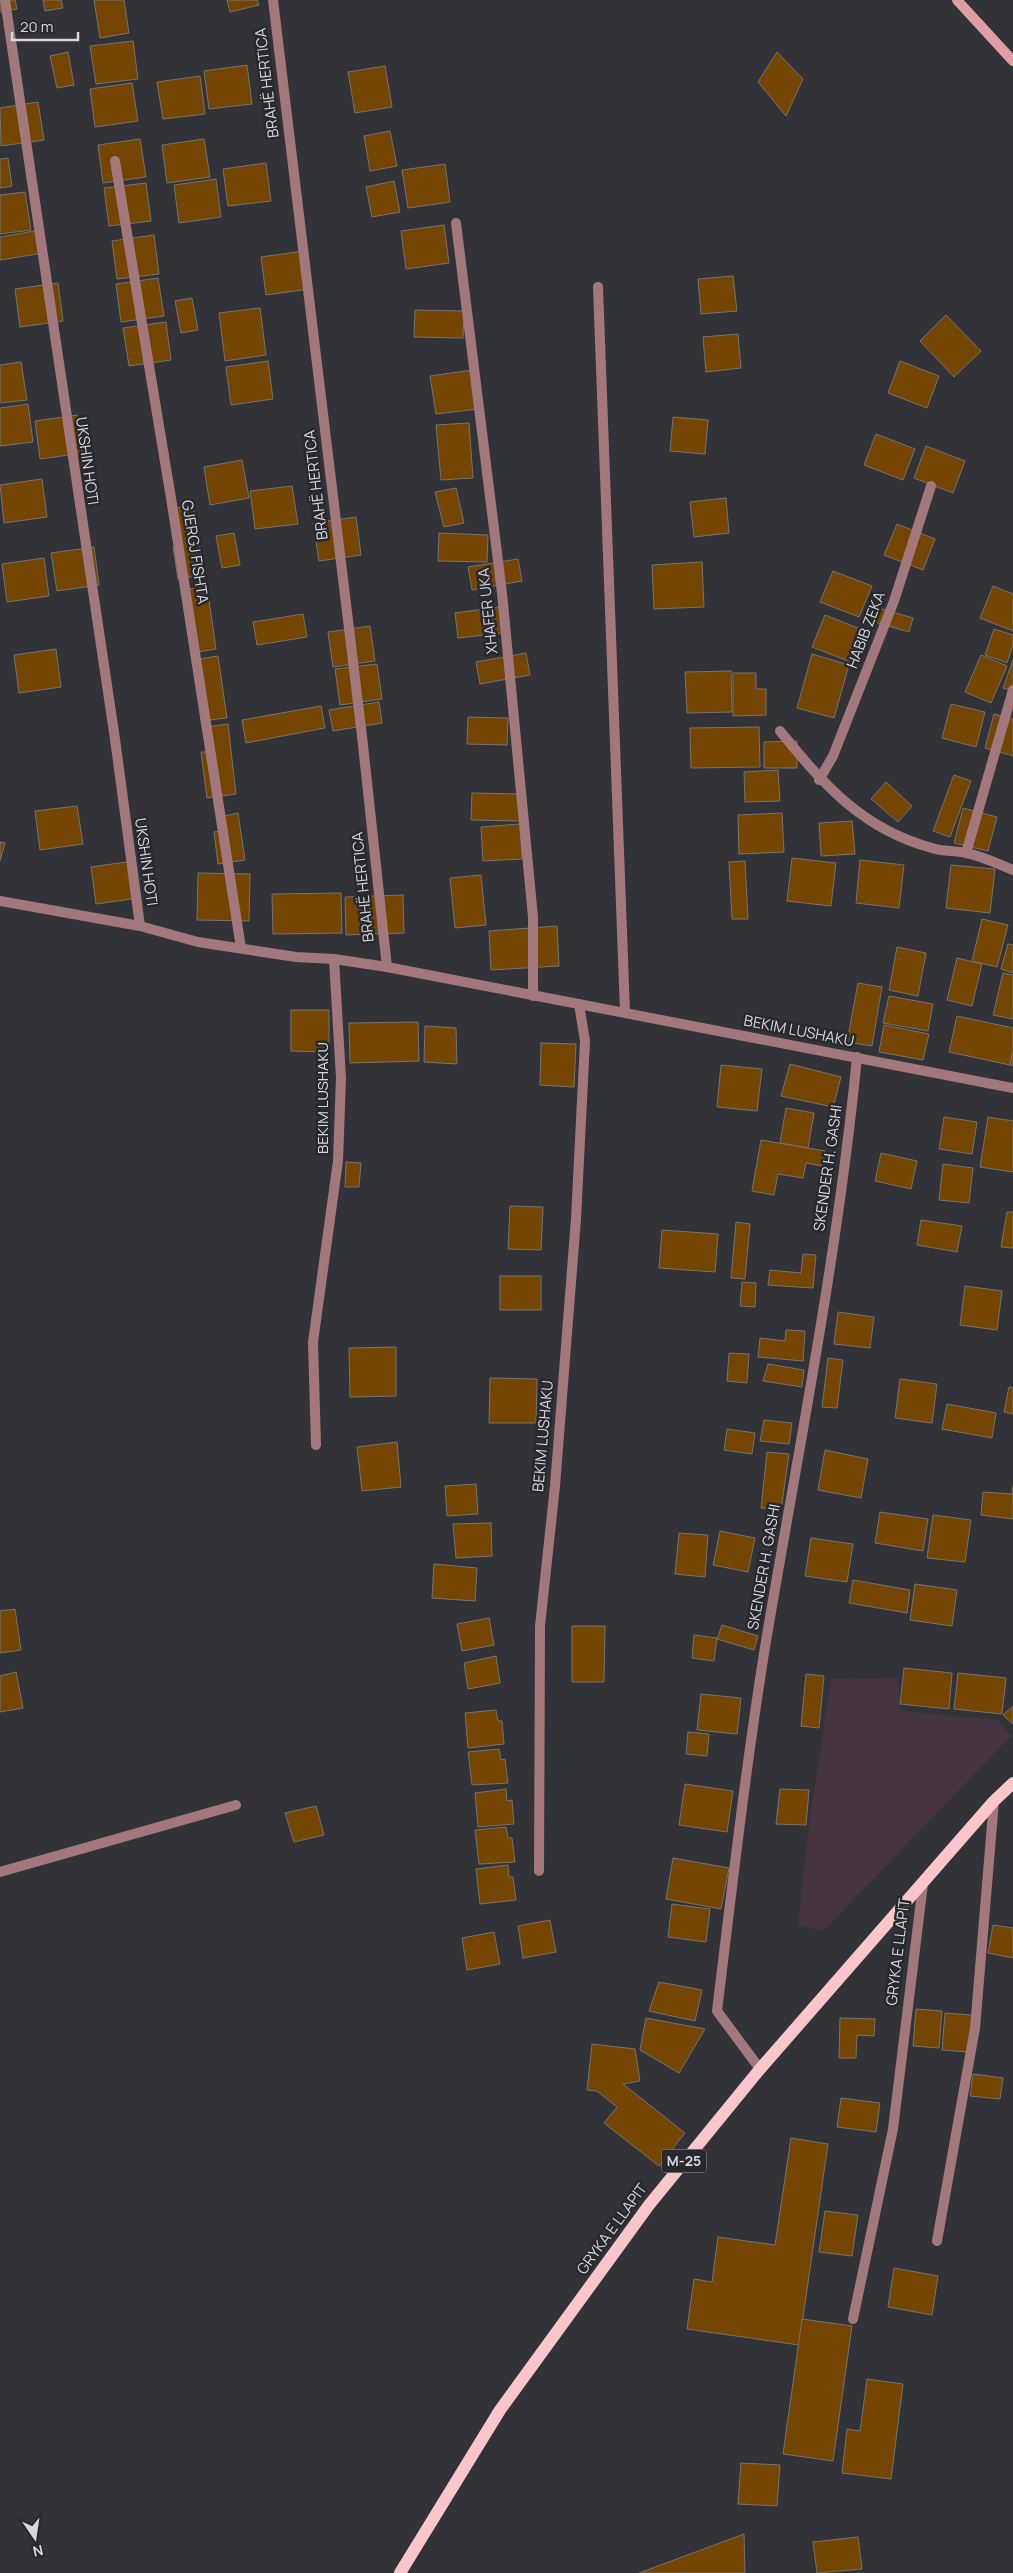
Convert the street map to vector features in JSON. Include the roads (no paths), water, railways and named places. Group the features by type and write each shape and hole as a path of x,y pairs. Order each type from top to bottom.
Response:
{"main road":[{"path":"956,0 1013,61"},
{"name":"GRYKA E LLAPIT","path":"400,2573 500,2410 648,2205 760,2069 994,1801 1013,1783"}],"street":[{"name":"UKSHIN HOTI","path":"5,0 115,739 140,926"},
{"name":"BRAHË HERTICA","path":"273,0 360,716 387,968"},
{"name":"GJERGJ FISHTA","path":"115,161 171,498 241,948"},
{"name":"XHAFER UKA","path":"456,223 502,593 533,917 533,996"},
{"path":"598,287 625,1012"},
{"name":"HABIB ZEKA","path":"819,780 833,756 894,601 931,486"},
{"path":"966,853 1013,690"},
{"path":"780,731 819,780 858,814 878,827 932,849 966,853 1013,870"},
{"name":"BEKIM LUSHAKU","path":"0,900 140,926 198,942 296,958 334,959 387,968 625,1012 1013,1088"},
{"name":"BEKIM LUSHAKU","path":"316,1445 313,1342 338,1143 341,1078 334,959"},
{"name":"BEKIM LUSHAKU","path":"539,1871 540,1626 555,1486 576,1219 586,1041 579,1004"},
{"name":"SKENDER H. GASHI","path":"760,2069 717,2011 739,1828 764,1653 825,1299 857,1057"},
{"path":"937,2242 975,2028 994,1801"},
{"path":"0,1872 236,1805"},
{"name":"GRYKA E LLAPIT","path":"853,2319 893,2129 923,1884"}]}
